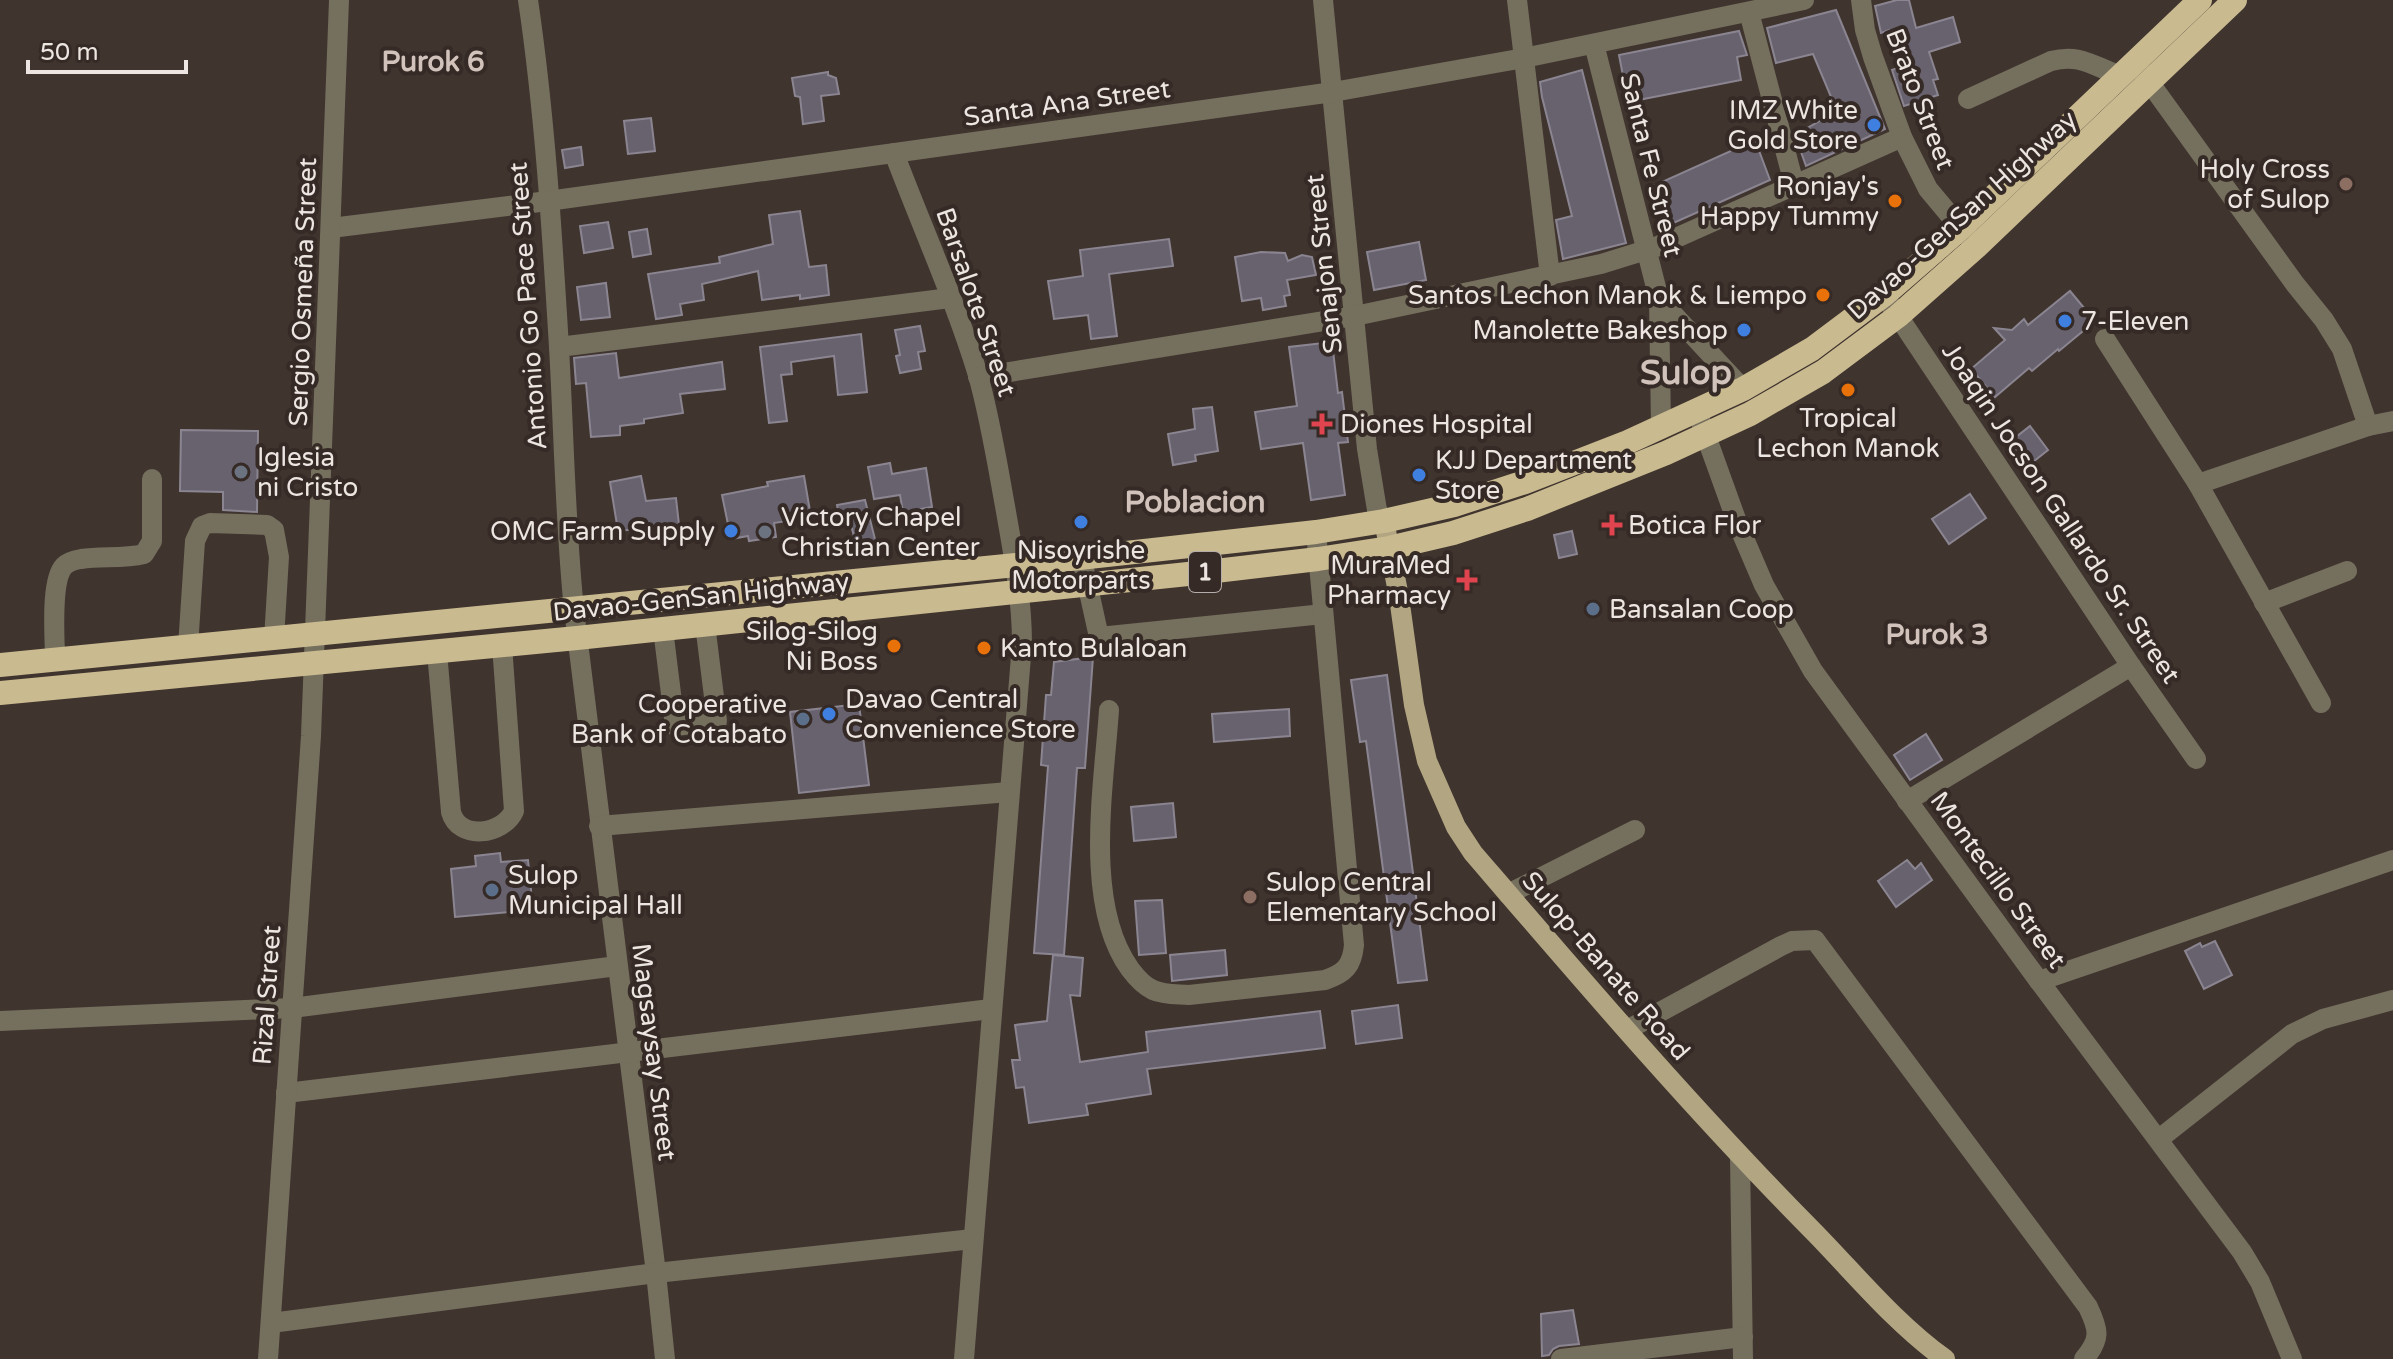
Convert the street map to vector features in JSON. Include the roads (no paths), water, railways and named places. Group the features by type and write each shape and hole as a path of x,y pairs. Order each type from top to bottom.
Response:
{"highway":[{"name":"Davao-GenSan Highway","path":"0,693 1088,585 1318,559 1389,548 1453,533 1527,509 1632,468 1750,414 1823,372 1891,306 1961,228 2200,0"},
{"name":"Davao-GenSan Highway","path":"0,665 574,610 1316,532 1454,505 1525,482 1697,411 1743,389 1891,306 1976,247 2235,0"}],"main road":[{"name":"Sulop-Banate Road","path":"1384,521 1401,610 1414,705 1427,761 1456,827 1473,853 1740,1158 1921,1349 1945,1359"}],"street":[{"name":"Sergio Osmeña Street","path":"315,635 339,0"},
{"name":"Antonio Go Pace Street","path":"528,0 548,201 574,610"},
{"name":"Senajon Street","path":"1323,0 1369,461 1377,510 1384,521"},
{"path":"1517,0 1550,276"},
{"path":"1703,0 1706,21"},
{"name":"Santa Ana Street","path":"331,228 548,201 1333,92 1524,58 1804,0"},
{"name":"Brato Street","path":"1861,0 1873,57 1902,137 1928,189 1976,247"},
{"path":"1749,12 1794,184"},
{"name":"Santa Fe Street","path":"1594,44 1659,299 1661,427"},
{"path":"1968,99 2064,57 2087,61 2099,69 2128,69 2149,82 2330,330 2342,349 2368,426"},
{"path":"978,377 1355,316 1601,264 1645,250 1902,137"},
{"name":"Barsalote Street","path":"894,153 978,377 989,420 1019,592 1022,644 964,1359"},
{"path":"559,347 950,298"},
{"name":"Santa Fe Street","path":"1659,299 1743,389"},
{"name":"Joaqin Jocson Gallardo Sr. Street","path":"1891,306 2196,759"},
{"path":"2105,339 2198,484 2321,703"},
{"name":"Montecillo Street","path":"1697,411 1737,522 1764,585 1813,671 2248,1262 2260,1282 2292,1359"},
{"path":"2198,484 2368,426 2393,421"},
{"path":"55,659 55,607 61,568 79,559 144,554 152,541 152,479"},
{"path":"188,647 195,541 202,526 210,523 263,524 274,530 279,557 274,639"},
{"path":"1109,710 1100,845 1101,880 1112,933 1122,958 1136,978 1151,990 1189,995 1325,980 1348,968 1354,945 1316,532"},
{"path":"1081,557 1099,637 1323,614"},
{"path":"2264,603 2347,571"},
{"name":"Magsaysay Street","path":"574,610 665,1359"},
{"path":"663,629 675,726 717,721 705,624"},
{"name":"Rizal Street","path":"268,1359 315,635"},
{"path":"437,652 451,812 458,827 466,831 484,830 507,822 514,811 502,645"},
{"path":"1907,801 2131,666"},
{"path":"599,826 1009,792"},
{"path":"1508,894 1635,830"},
{"path":"2039,981 2393,860"},
{"path":"1627,1030 1781,946 1792,941 1815,940 2088,1307 2098,1332 2095,1345 2084,1359"},
{"path":"0,1021 292,1008 617,966"},
{"path":"2159,1139 2292,1034 2323,1019 2393,1000"},
{"path":"286,1093 991,1009"},
{"path":"1740,1158 1743,1359"},
{"path":"271,1323 656,1273 973,1239"},
{"path":"1561,1359 1743,1337"}],"place":[{"name":"IMZ White Gold Store","path":"1874,125"},
{"name":"Holy Cross of Sulop","path":"2346,184"},
{"name":"Ronjay's Happy Tummy","path":"1895,201"},
{"name":"Santos Lechon Manok & Liempo","path":"1823,295"},
{"name":"7-Eleven","path":"2065,321"},
{"name":"Manolette Bakeshop","path":"1744,330"},
{"name":"Tropical Lechon Manok","path":"1848,390"},
{"name":"Diones Hospital","path":"1322,424"},
{"name":"Iglesia ni Cristo","path":"241,472"},
{"name":"KJJ Department Store","path":"1419,475"},
{"name":"Nisoyrishe Motorparts","path":"1081,522"},
{"name":"Botica Flor","path":"1612,525"},
{"name":"OMC Farm Supply","path":"731,531"},
{"name":"Victory Chapel Christian Center","path":"765,532"},
{"name":"MuraMed Pharmacy","path":"1467,580"},
{"name":"Bansalan Coop","path":"1593,609"},
{"name":"Silog-Silog Ni Boss","path":"894,646"},
{"name":"Kanto Bulaloan","path":"984,648"},
{"name":"Davao Central Convenience Store","path":"829,714"},
{"name":"Cooperative Bank of Cotabato","path":"803,719"},
{"name":"Sulop Municipal Hall","path":"492,890"},
{"name":"Sulop Central Elementary School","path":"1250,897"}],"district":[{"name":"Purok 6","path":"433,62"},
{"name":"Sulop","path":"1686,373"},
{"name":"Poblacion","path":"1195,502"},
{"name":"Purok 3","path":"1937,635"}]}
